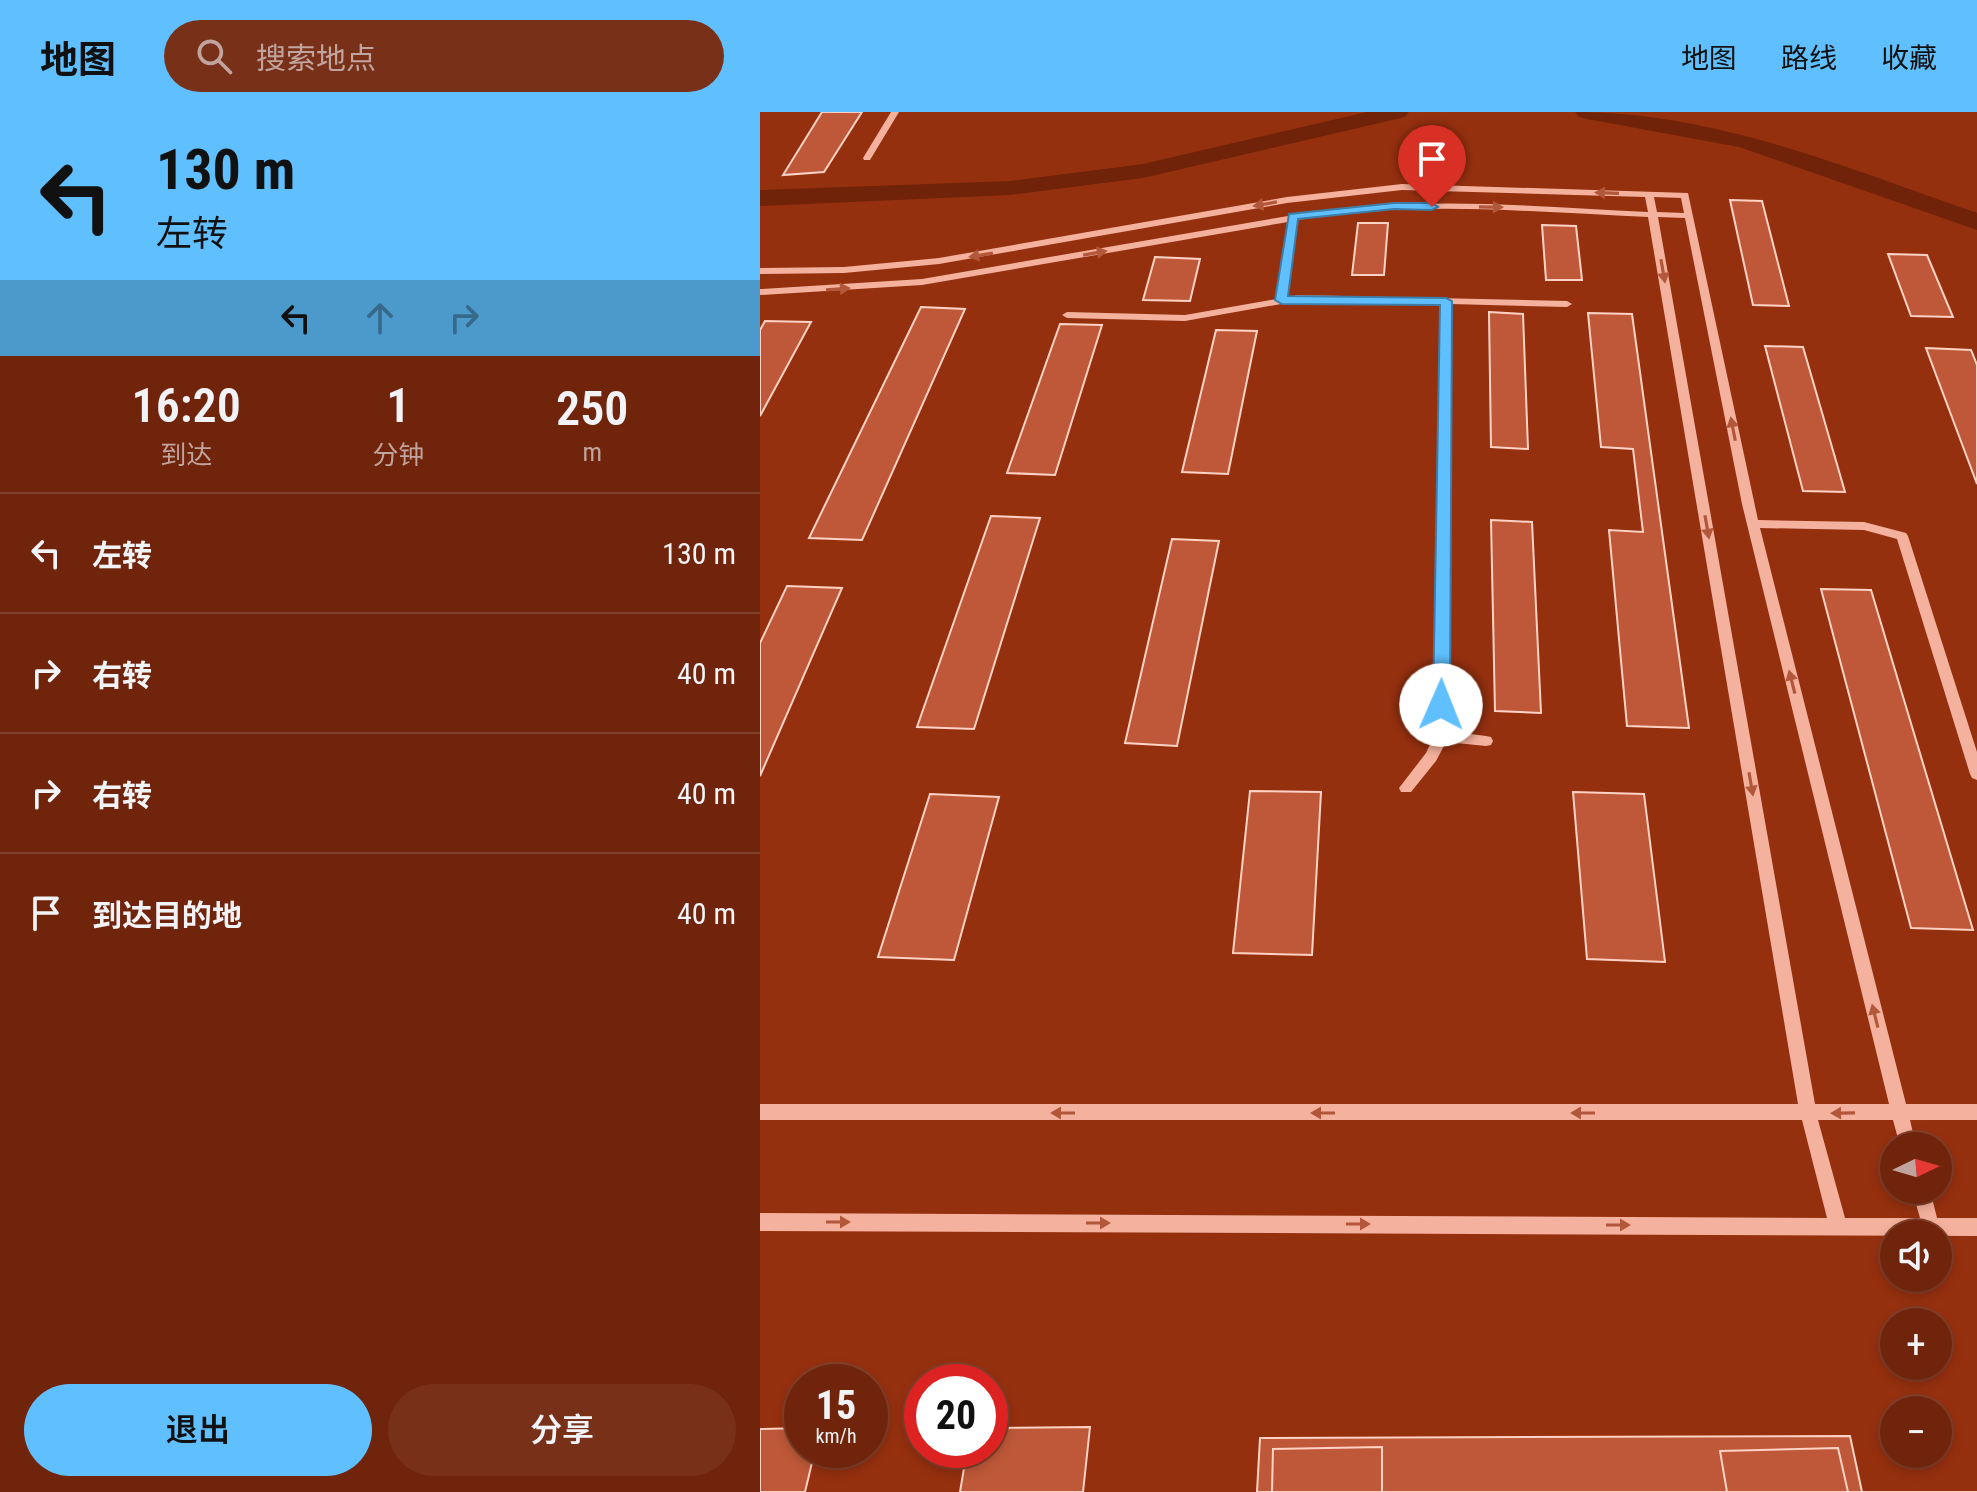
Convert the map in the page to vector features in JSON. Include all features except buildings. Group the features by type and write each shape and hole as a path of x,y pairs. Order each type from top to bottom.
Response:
{"street":[{"path":"867,158 895,112"},
{"path":"760,271 844,270 939,261 1346,191 1441,186 1685,195 1753,524 1904,1132"},
{"path":"1649,194 1808,1113 1838,1226"},
{"path":"760,292 922,282 1293,216 1394,206 1501,207 1690,216"},
{"path":"1282,300 1293,216"},
{"path":"1067,315 1185,318 1282,300 1567,304"},
{"path":"1406,788 1421,766 1437,753 1441,736 1446,301"},
{"path":"1753,524 1864,526 1902,536 1977,774"},
{"path":"1441,736 1486,741"},
{"path":"760,1112 1977,1112"},
{"path":"760,1222 1880,1226"},
{"path":"1952,1227 1977,1227"}],"waterway":[{"path":"760,198 1010,188 1143,171 1397,112"},
{"path":"1587,112 1744,141 1977,222"}],"route":[{"path":"1432,207 1394,206 1293,216 1282,300 1446,301 1441,705"}]}
